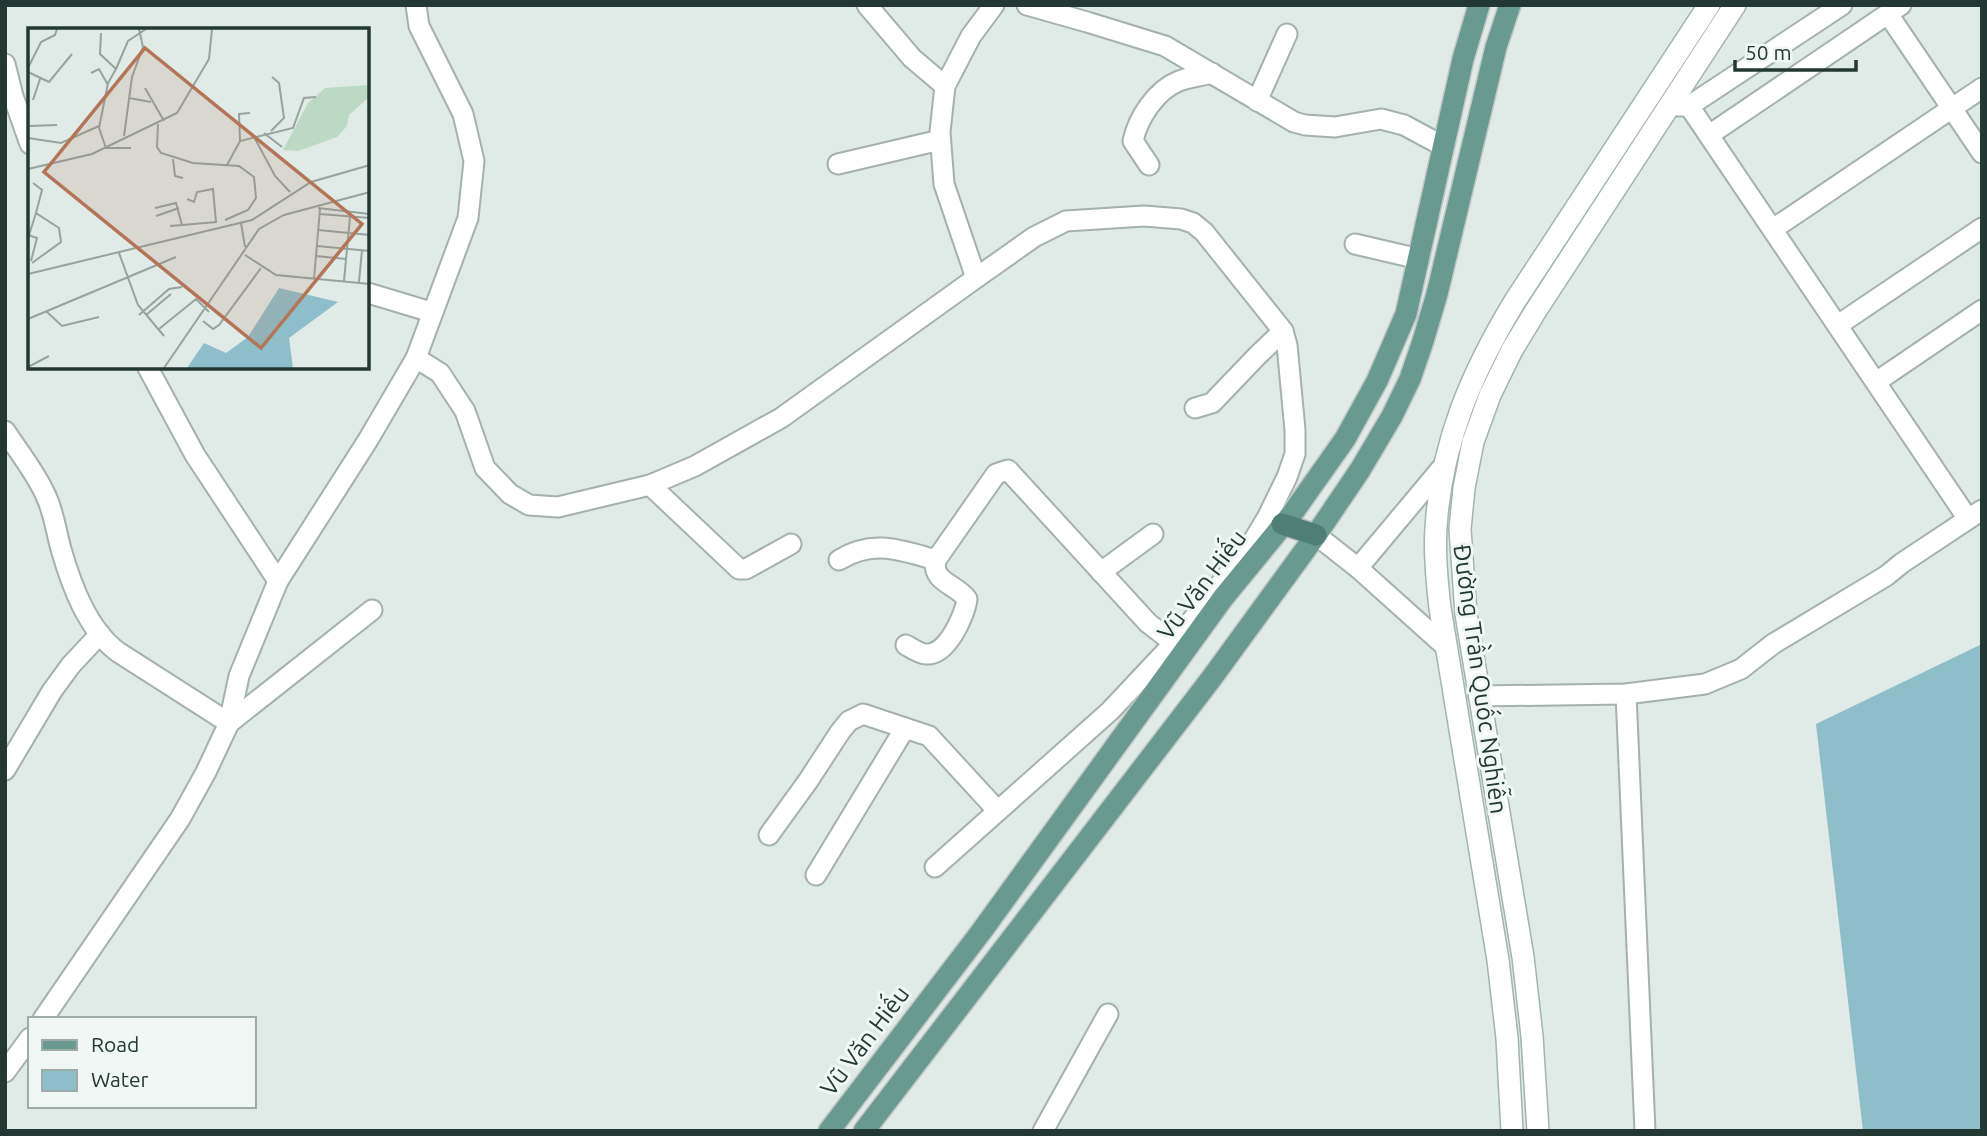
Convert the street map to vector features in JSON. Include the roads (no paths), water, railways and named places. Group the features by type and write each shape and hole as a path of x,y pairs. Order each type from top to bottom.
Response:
{"highway":[{"path":"1282,524 1316,535"}],"main road":[{"name":"Vũ Văn Hiếu","path":"829,1131 1042,850 1219,595 1292,514 1345,439 1377,381 1406,314 1463,59 1479,5"},
{"path":"864,1131 1211,679 1316,535 1392,416 1419,354 1437,294 1496,47 1510,5"},
{"name":"Đường Trần Quốc Nghiễn","path":"1512,1131 1507,1038 1495,939 1446,647 1436,569 1436,528 1445,464 1451,437 1469,386 1490,342 1709,5"},
{"name":"Đường Trần Quốc Nghiễn","path":"1538,1131 1532,1036 1523,957 1466,614 1460,529 1464,488 1473,442 1490,395 1512,351 1535,312 1679,106 1735,5"},
{"path":"1648,99 1679,106"}],"street":[{"path":"44,1017 180,819 206,772 229,723 239,676 278,581 368,440 415,358 467,218 474,162 463,114 419,26 416,5"},
{"path":"867,5 912,58 945,86"},
{"path":"976,278 944,184 940,140 945,86 971,36 995,5"},
{"path":"1027,5 1165,46 1284,118 1305,125 1335,127 1381,119 1404,125 1443,146"},
{"path":"1479,696 1626,694 1705,684 1741,669 1773,645 1886,576 1975,514 1876,382 1709,135 1679,106 1842,5"},
{"path":"1709,135 1894,10 1982,153"},
{"path":"1257,101 1287,34"},
{"path":"5,64 28,138"},
{"path":"1149,165 1133,141 1136,128 1144,115 1160,94 1179,81 1212,73"},
{"path":"1773,229 1982,88"},
{"path":"838,164 940,140"},
{"path":"415,358 440,373 465,411 485,468 510,494 529,505 558,507 650,485 695,466 782,418 1034,237 1066,220 1144,216 1181,219 1194,223 1283,331 1295,430 1295,454 1287,477 1267,518 1219,595 1111,711 935,867"},
{"path":"1838,325 1982,228"},
{"path":"1355,244 1419,259"},
{"path":"369,293 431,312"},
{"path":"1876,382 1982,310"},
{"path":"1195,408 1212,403 1283,331"},
{"path":"149,369 195,455 278,581"},
{"path":"5,431 46,495 55,520 60,548 77,594 107,644 229,723"},
{"path":"1358,568 1445,464"},
{"path":"906,645 926,654 936,652 953,635 966,608 967,599 961,590 937,574 934,567 936,560 996,474 1007,470 1148,623 1174,643"},
{"path":"650,485 739,569 746,569 791,544"},
{"path":"1101,572 1153,534"},
{"path":"1316,535 1358,568 1446,647"},
{"path":"839,560 861,549 884,547 936,560"},
{"path":"229,723 372,610"},
{"path":"5,770 52,691 71,665 100,634"},
{"path":"1626,694 1645,1131"},
{"path":"769,835 849,720 863,714 929,736 997,810"},
{"path":"816,875 905,728"},
{"path":"1043,1131 1108,1014"},
{"path":"5,1072 28,1041"}],"water":[{"path":"1982,644 1982,1131 1863,1131 1816,724"}]}
